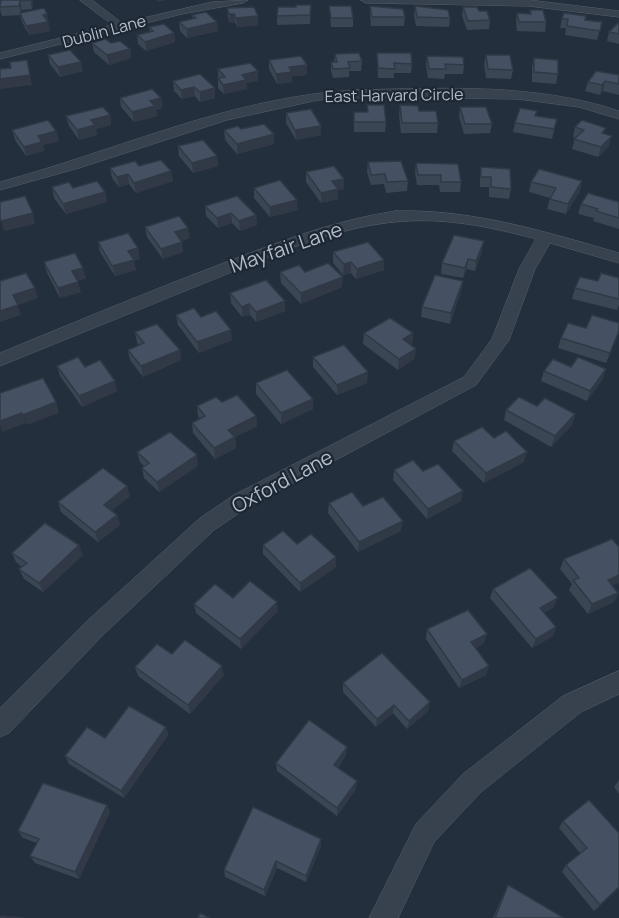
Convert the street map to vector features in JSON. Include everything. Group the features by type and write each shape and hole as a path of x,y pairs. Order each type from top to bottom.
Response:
{"street":[{"path":"85,0 121,27"},
{"name":"Dublin Lane","path":"0,56 41,48 206,5 243,0"},
{"path":"366,0 528,3 619,14"},
{"name":"East Harvard Circle","path":"0,186 51,174 247,110 299,99 344,94 510,94 548,97 599,107 619,115"},
{"name":"Mayfair Lane","path":"0,360 174,288 325,230 392,217 419,215 499,224 619,258"},
{"name":"Oxford Lane","path":"0,725 94,629 207,524 250,496 470,381 500,340 527,269 545,237"},
{"path":"383,918 425,833 472,783 572,704 619,682"}],"building":[{"path":"1,0 30,0 20,1 19,6 0,7"},
{"path":"296,5 311,5 310,15 277,16 278,7 296,7"},
{"path":"329,6 351,6 353,18 331,18"},
{"path":"370,6 403,9 405,17 372,17"},
{"path":"415,6 448,10 450,18 417,17"},
{"path":"254,7 258,16 236,18 234,14 229,14 227,8"},
{"path":"463,7 477,7 479,11 487,11 490,20 468,21"},
{"path":"44,8 47,14 43,15 48,22 26,26 20,13"},
{"path":"530,10 543,10 546,22 519,22 517,13 531,14"},
{"path":"206,12 217,22 187,29 179,22 196,18 192,15"},
{"path":"564,13 586,16 585,20 602,22 600,31 567,26 568,19 562,19"},
{"path":"619,22 619,34 609,32"},
{"path":"164,24 174,33 145,42 137,35 153,31 149,27"},
{"path":"105,39 111,43 120,41 130,49 107,55 92,43"},
{"path":"70,50 81,62 58,67 48,55"},
{"path":"359,53 362,61 348,62 350,68 333,69 331,62 337,62 335,54"},
{"path":"377,53 411,53 412,64 394,63 395,69 378,68"},
{"path":"486,55 510,55 513,70 488,69"},
{"path":"301,56 307,65 289,67 292,72 276,74 269,60"},
{"path":"427,56 463,57 464,65 445,64 446,69 429,69"},
{"path":"534,58 558,60 558,74 534,72"},
{"path":"27,60 30,75 0,79 0,69 11,68 10,62"},
{"path":"250,63 258,71 242,75 246,80 223,85 218,78 225,77 218,69"},
{"path":"596,71 619,75 619,84 605,81 602,85 588,82"},
{"path":"200,74 215,88 200,92 194,87 181,90 173,81"},
{"path":"152,89 161,98 150,101 155,106 132,112 120,98"},
{"path":"367,105 384,105 386,122 354,122 354,112 368,112"},
{"path":"400,105 418,106 419,111 436,111 438,123 402,123"},
{"path":"103,107 110,115 91,120 95,125 77,130 66,116"},
{"path":"460,107 486,107 492,124 465,124"},
{"path":"520,108 537,111 535,116 557,119 554,129 515,123"},
{"path":"311,109 321,126 295,130 286,113"},
{"path":"48,120 56,131 38,136 42,142 24,147 12,130"},
{"path":"582,120 606,128 602,133 612,136 601,147 574,139 584,130 575,127"},
{"path":"264,124 274,134 237,144 224,130 238,126 241,129"},
{"path":"203,140 217,156 192,163 178,146"},
{"path":"161,160 171,171 134,183 128,174 117,177 110,168 135,161 139,166"},
{"path":"401,161 408,181 387,182 385,174 371,175 368,162"},
{"path":"416,163 458,164 461,182 441,182 441,175 418,175"},
{"path":"334,166 344,179 332,181 338,189 321,193 306,172"},
{"path":"481,167 510,169 511,189 491,187 491,177 481,177"},
{"path":"539,169 582,181 568,204 550,199 556,188 531,182"},
{"path":"280,180 297,200 270,207 254,188"},
{"path":"97,181 105,192 63,204 52,187 69,182 73,188"},
{"path":"588,193 619,202 619,218 581,204"},
{"path":"25,196 33,213 1,221 0,202"},
{"path":"237,196 256,215 239,221 231,213 217,218 205,206"},
{"path":"179,216 188,228 175,232 182,242 161,249 145,227"},
{"path":"128,233 138,248 128,251 134,260 112,266 98,242"},
{"path":"454,235 484,241 476,261 468,259 465,268 442,263"},
{"path":"368,242 384,260 357,269 351,262 344,264 333,252"},
{"path":"75,253 83,268 72,271 78,282 58,288 44,262"},
{"path":"328,263 343,277 301,293 280,272 299,265 305,272"},
{"path":"26,273 35,288 13,295 18,305 0,311 0,281"},
{"path":"601,273 619,278 619,299 575,288 580,277 598,281"},
{"path":"435,275 463,281 451,313 422,307"},
{"path":"266,280 285,301 256,312 249,304 242,307 230,293"},
{"path":"194,308 201,317 216,311 231,330 197,342 176,315"},
{"path":"592,315 619,323 619,331 610,353 561,338 568,323 586,328"},
{"path":"390,318 413,333 403,339 416,349 399,359 364,333"},
{"path":"157,324 180,350 141,366 128,350 144,343 135,332"},
{"path":"344,345 368,372 337,385 313,357"},
{"path":"78,357 85,367 100,360 115,381 79,396 57,366"},
{"path":"578,357 606,369 590,391 544,371 553,359 571,367"},
{"path":"287,370 313,399 281,413 256,383"},
{"path":"43,378 56,402 0,421 0,393"},
{"path":"237,395 256,416 228,430 235,437 214,448 192,423 205,416 197,406 216,397 222,402"},
{"path":"519,397 537,406 545,398 575,414 555,436 506,410"},
{"path":"482,427 494,438 506,431 527,452 486,473 454,441"},
{"path":"170,432 197,455 157,482 142,468 149,463 137,452"},
{"path":"413,460 423,471 438,464 463,491 428,509 394,470"},
{"path":"103,468 127,486 104,505 117,515 95,532 58,502"},
{"path":"352,492 363,506 383,497 403,521 359,542 329,503"},
{"path":"45,523 79,545 39,583 19,569 27,563 12,553"},
{"path":"283,531 297,544 311,534 336,557 300,583 263,545"},
{"path":"612,539 619,547 619,575 608,580 618,593 592,604 573,580 579,578 564,559"},
{"path":"530,568 558,598 540,608 556,627 536,639 493,589"},
{"path":"250,581 277,602 240,639 194,604 215,584 233,598"},
{"path":"468,610 487,634 471,642 489,666 462,680 427,629"},
{"path":"185,640 222,666 188,705 135,667 157,644 172,654"},
{"path":"382,653 430,702 409,721 394,705 377,719 343,683"},
{"path":"129,706 166,727 121,791 65,756 87,727 105,738"},
{"path":"309,720 347,747 334,765 357,781 337,808 276,763"},
{"path":"43,783 107,805 75,872 30,856 39,839 18,831"},
{"path":"589,800 619,833 619,887 600,905 566,865 587,848 563,821"},
{"path":"253,807 321,839 306,876 276,861 264,890 224,870"},
{"path":"508,885 564,918 495,918"},
{"path":"200,913 210,918 198,918"},
{"path":"0,916 24,918 0,918"}]}
